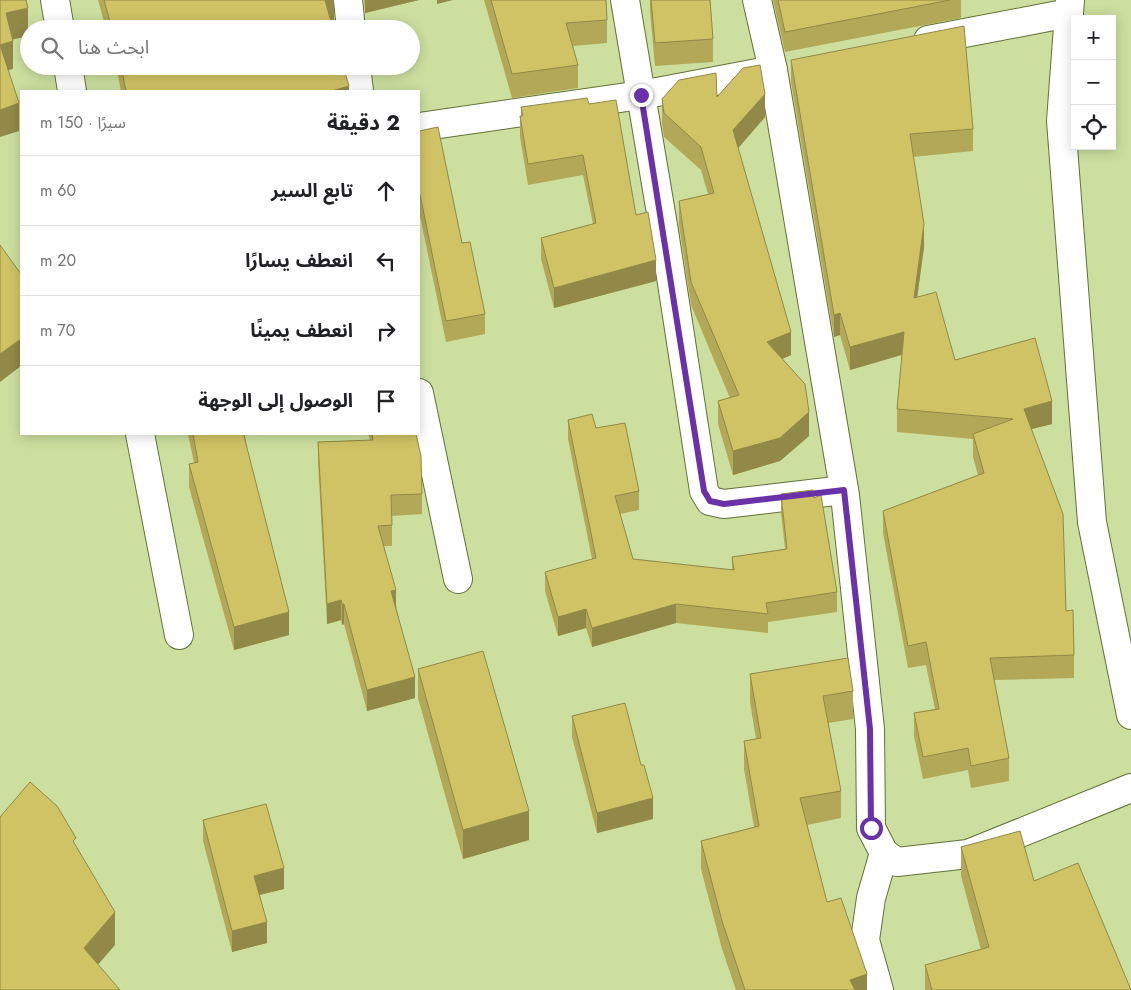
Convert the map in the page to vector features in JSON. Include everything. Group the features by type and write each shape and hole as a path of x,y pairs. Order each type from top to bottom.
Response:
{"street":[{"path":"55,0 58,20"},
{"path":"348,0 350,20"},
{"path":"625,0 704,491 710,501 724,504 844,490"},
{"path":"757,0 773,70 844,490 870,729 871,828 884,853 897,862 968,854 1131,788"},
{"path":"907,44 1070,7 1061,121 1092,522 1131,715"},
{"path":"420,127 641,95 802,64"},
{"path":"69,75 72,90"},
{"path":"357,75 359,90"},
{"path":"420,398 458,579"},
{"path":"140,435 179,635"},
{"path":"879,990 865,940 871,898 884,853"}],"building":[{"path":"0,0 26,0 28,8 6,13 13,41 0,45"},
{"path":"104,0 325,0 331,20 110,20"},
{"path":"491,0 606,0 607,20 566,23 578,65 512,74"},
{"path":"651,0 710,0 713,39 655,43"},
{"path":"778,0 950,0 785,32"},
{"path":"964,26 973,129 910,134 924,224 914,298 936,292 955,360 1035,338 1052,401 1024,409 1063,514 1066,611 1073,610 1074,655 990,658 1009,758 971,766 968,748 923,757 914,713 939,709 926,642 908,646 883,511 984,473 973,434 1013,419 897,409 904,332 850,347 840,313 834,315 791,60"},
{"path":"0,45 19,103 0,110"},
{"path":"760,65 765,94 733,130 791,332 767,342 805,384 809,412 780,438 733,451 718,401 739,395 691,282 679,201 714,193 701,147 664,113 662,99 679,80 716,73 717,97 743,68"},
{"path":"123,75 346,75 349,86 335,90 126,90"},
{"path":"587,98 589,104 616,100 636,215 648,212 656,260 554,288 541,238 596,223 583,155 528,164 520,116 523,116 521,107"},
{"path":"438,127 462,243 470,242 485,314 446,321 420,195 420,131"},
{"path":"0,245 20,273 20,340 0,354"},
{"path":"592,414 596,428 625,423 639,491 615,496 633,559 734,570 732,557 787,549 781,494 813,490 814,498 821,495 837,592 766,603 768,614 676,604 592,628 586,609 558,617 545,572 596,558 568,420"},
{"path":"193,435 244,435 289,612 234,627 189,464 198,462"},
{"path":"372,435 416,435 421,456 422,494 391,495 392,525 378,526 396,590 391,591 415,677 367,690 344,604 342,604 341,600 327,604 318,442 373,440"},
{"path":"483,651 529,811 463,830 418,669"},
{"path":"848,658 853,691 823,696 841,791 800,798 827,902 841,898 867,974 850,980 855,990 745,990 722,921 701,841 759,826 744,741 761,738 750,674"},
{"path":"625,703 641,765 644,765 653,798 597,813 572,716"},
{"path":"30,782 57,806 76,838 73,841 115,912 84,948 120,990 0,990 0,817"},
{"path":"266,804 284,868 254,876 267,922 232,931 203,820"},
{"path":"1020,831 1034,881 1078,863 1131,990 932,990 925,965 989,947 961,847"}],"route":[{"path":"641,95 704,491 710,501 724,504 844,490 870,729 871,828"}]}
